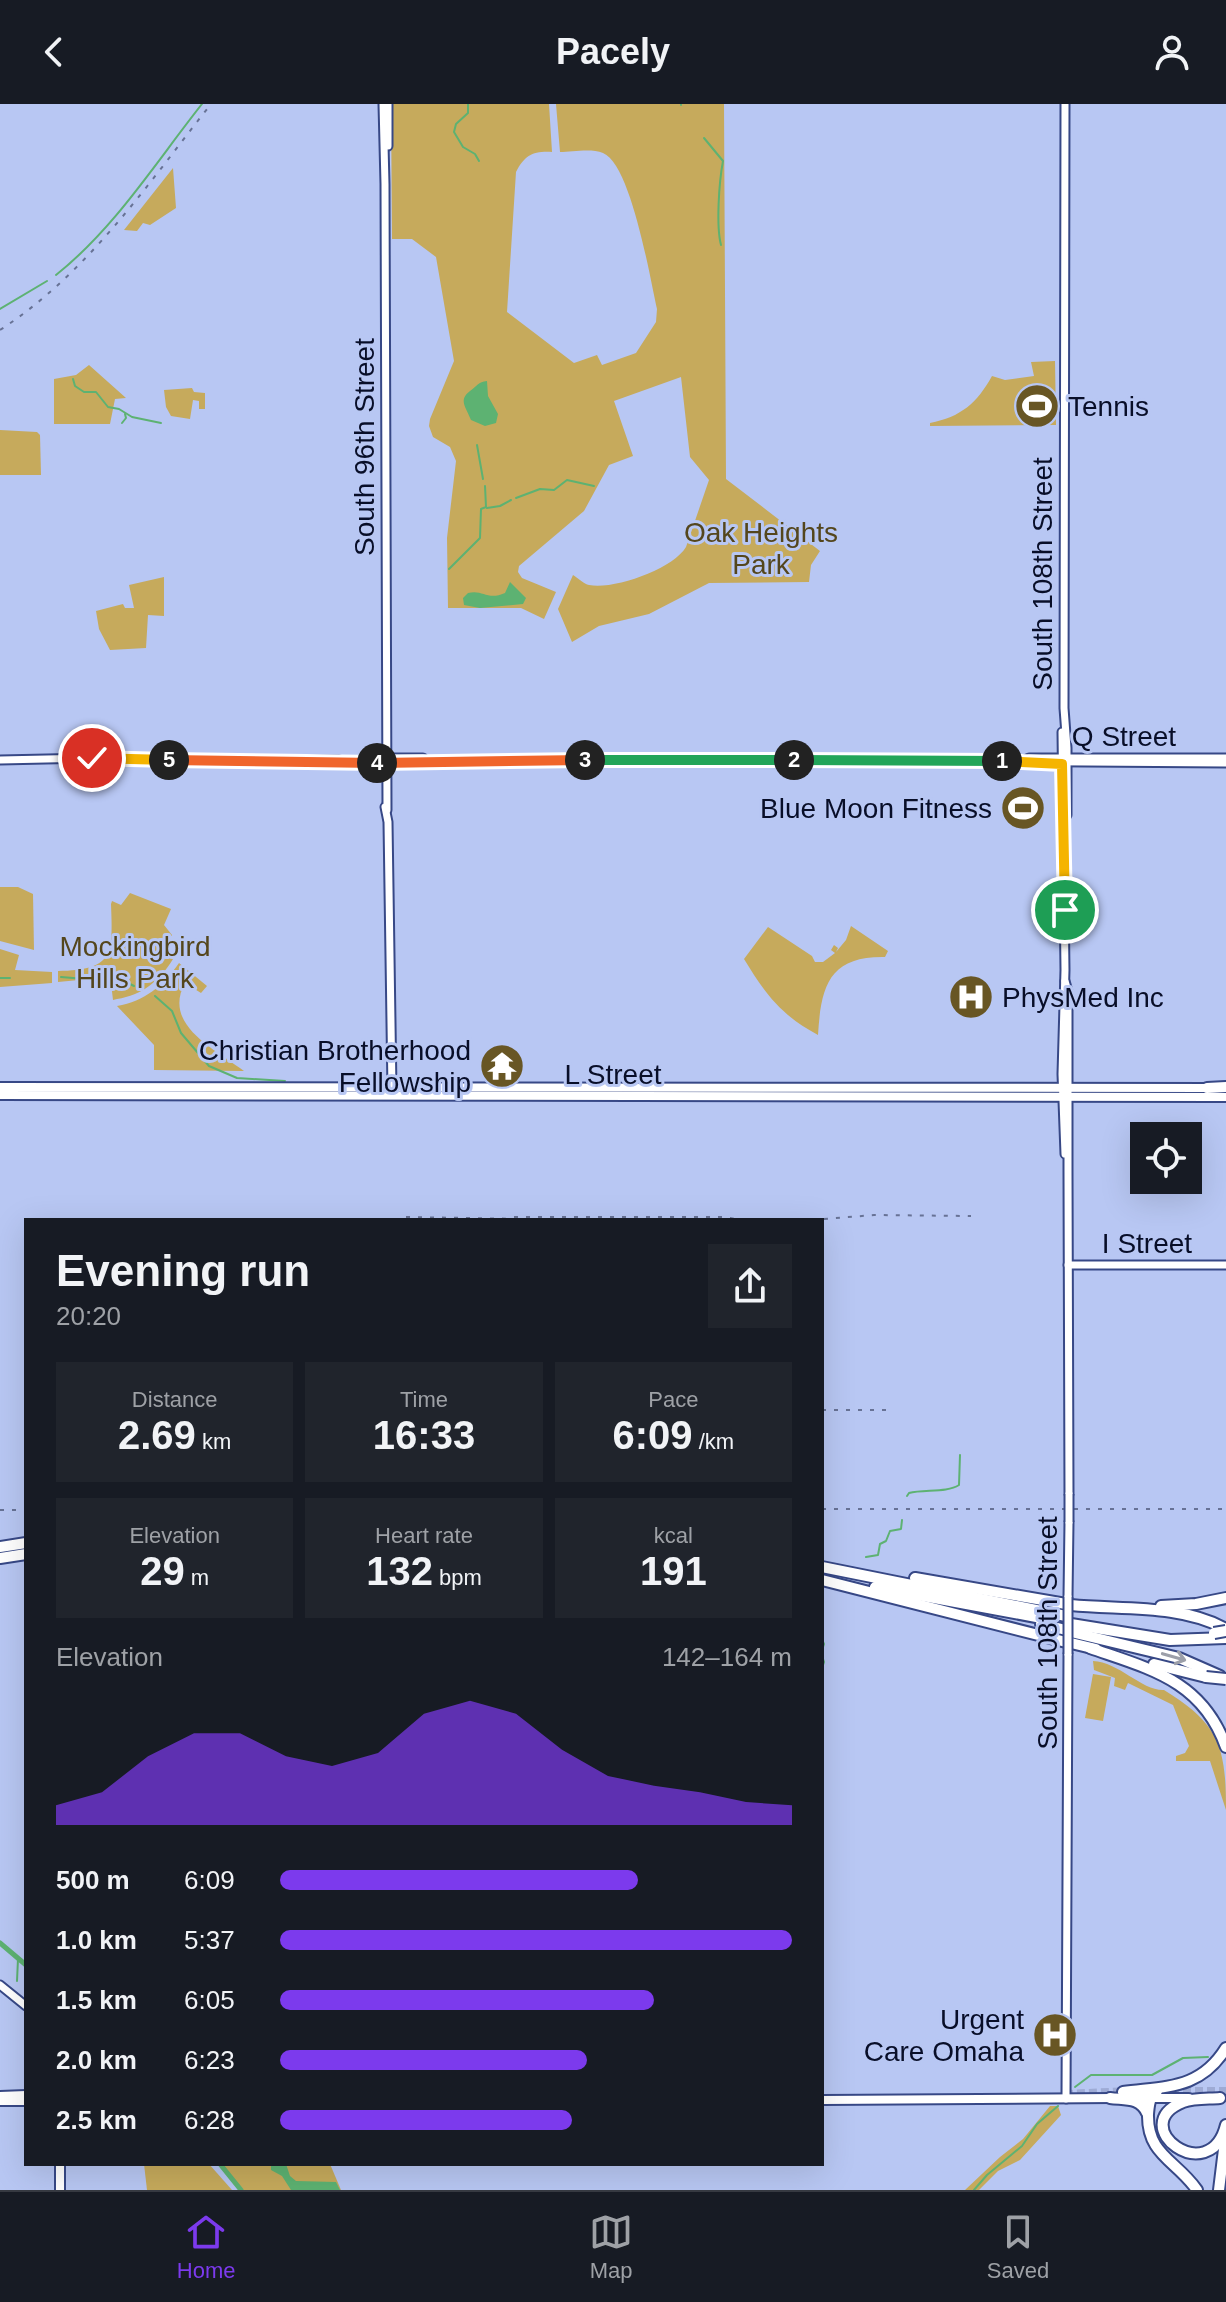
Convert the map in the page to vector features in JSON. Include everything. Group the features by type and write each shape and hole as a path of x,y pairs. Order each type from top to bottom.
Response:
{"highway":[{"path":"1207,1088 1226,1088"},
{"path":"0,1547 24,1543"},
{"path":"0,1558 24,1554"},
{"path":"824,1565 1069,1622 1179,1658 1223,1678"},
{"path":"824,1565 1069,1622 1176,1618 1220,1633"},
{"path":"824,1579 1069,1622 1160,1633 1220,1633"},
{"path":"824,1579 958,1598"},
{"path":"1069,1622 1083,1606 1187,1605 1226,1598"},
{"path":"1083,1606 1179,1613 1206,1620 1220,1633"},
{"path":"1069,1622 1090,1648 1156,1671 1183,1686 1211,1716 1226,1747"},
{"path":"1090,1648 1206,1677 1223,1678"},
{"path":"1123,2092 1184,2084 1206,2071 1226,2048"},
{"path":"1148,2119 1154,2095"},
{"path":"1110,2098 1139,2102 1146,2109 1154,2146 1197,2190"},
{"path":"1223,2098 1190,2100 1178,2105 1165,2119 1164,2139 1168,2149 1176,2156 1187,2161 1198,2161 1218,2149 1226,2128"},
{"path":"1219,2190 1226,2128"}],"main road":[{"name":"South 96th Street","path":"385,104 386,760 393,1091"},
{"name":"South 108th Street","path":"1063,104 1069,1494 1065,2098"},
{"name":"Q Street","path":"0,760 18,763 93,763 106,760 1022,761 1029,758 1065,761 1226,761"},
{"name":"L Street","path":"0,1087 1066,1093 1226,1097"},
{"name":"L Street","path":"1066,1093 1207,1088"},
{"name":"L Street","path":"0,1095 393,1091"},
{"name":"I Street","path":"1068,1265 1226,1265"},
{"path":"0,1985 24,2004"},
{"path":"824,2098 1110,2098 1154,2095 1223,2098"},
{"path":"0,2098 24,2098"},
{"path":"60,2166 60,2190"}],"green space":[{"name":"Oak Heights Park","path":"391,104 549,104 552,152 530,155 516,172 507,312 574,363 597,355 602,365 636,353 656,322 657,309 638,224 622,178 613,162 603,153 587,150 560,152 556,104 724,104 726,479 820,551 811,565 809,582 709,583 649,614 599,626 572,642 558,609 573,575 589,585 627,581 669,563 686,547 709,480 690,457 681,377 614,401 633,456 609,465 584,511 519,566 518,572 522,578 556,592 544,619 521,608 448,608 447,538 456,461 450,447 433,437 429,426 454,361 436,257 412,239 392,239"},
{"path":"173,168 176,208 150,225 143,223 137,231 124,230"},
{"path":"1055,361 1056,425 930,426 930,423 951,417 967,407 992,376 1005,380 1034,376 1031,362"},
{"path":"89,365 126,398 115,399 110,424 54,424 54,379 76,375"},
{"path":"192,388 194,392 205,393 205,409 199,409 199,401 193,400 190,419 171,416 166,407 164,390"},
{"path":"0,430 37,432 40,435 41,475 0,475"},
{"path":"164,577 164,616 148,615 146,648 110,650 99,629 96,611 123,604 125,608 134,608 129,585"},
{"name":"Mockingbird Hills Park","path":"0,887 18,887 33,894 34,950 0,941"},
{"name":"Mockingbird Hills Park","path":"130,893 171,909 164,925 172,935 160,948 173,959 162,974 150,986 113,1000 111,983 100,978 58,982 58,971 90,967 106,956 110,947 112,901 121,905"},
{"path":"851,926 888,951 885,957 851,962 832,977 822,1002 818,1035 775,1003 744,959 768,927 812,956 815,962 823,962 835,953 831,950 834,945 838,948 836,952 846,940"},
{"name":"Mockingbird Hills Park","path":"0,949 19,955 15,970 52,972 52,983 0,987"},
{"name":"Mockingbird Hills Park","path":"179,963 207,986 201,993 185,983 180,1011 186,1024 207,1045 244,1071 154,1070 154,1045 117,1006 152,991"},
{"path":"1093,1661 1112,1666 1147,1686 1164,1690 1197,1714 1216,1740 1221,1754 1226,1810 1210,1761 1176,1761 1176,1756 1185,1753 1189,1746 1173,1705 1128,1683 1125,1690 1114,1686 1115,1678 1094,1670"},
{"path":"1093,1674 1111,1677 1103,1721 1085,1718"},
{"path":"1050,2106 1058,2106 1061,2115 1020,2160 998,2171 979,2190 965,2190 1023,2139"},
{"path":"144,2166 211,2166 232,2190 147,2190"},
{"path":"222,2166 331,2166 341,2190 241,2190"}],"shaded area":[{"path":"487,381 488,396 498,414 496,423 485,426 471,420 464,398 480,383"},
{"path":"510,582 526,598 523,604 480,608 464,605 463,598 468,593 499,595 505,593"},
{"path":"271,2166 287,2166 290,2176 296,2181 336,2182 340,2190 291,2190 282,2176 271,2170"}],"waterway":[{"path":"56,275 116,216 202,104"},
{"path":"468,104 468,113 456,124 454,132 463,147 475,154 479,161"},
{"path":"704,138 723,161 719,204 721,245"},
{"path":"0,309 47,281"},
{"path":"73,379 75,386 84,392 96,392 108,407 132,417 161,423"},
{"path":"122,423 125,414"},
{"path":"477,445 483,479"},
{"path":"516,498 540,489 554,490 567,480 594,486"},
{"path":"449,569 480,538 481,509 486,507 485,486"},
{"path":"487,508 511,500"},
{"path":"61,977 85,979 110,974 134,986"},
{"path":"0,978 10,978"},
{"path":"155,996 172,1011 181,1033 209,1066 237,1078 285,1081"},
{"path":"907,1496 909,1493 959,1485 960,1455"},
{"path":"866,1557 878,1555 880,1544 886,1541 890,1531 901,1529 902,1520"},
{"path":"0,1943 24,1963"},
{"path":"17,1981 18,1959"},
{"path":"1075,2087 1091,2075 1152,2075 1183,2058 1208,2057"},
{"path":"974,2190 1022,2146 1037,2124 1058,2106"},
{"path":"222,2166 241,2190"}],"tunnel":[{"path":"1065,2094 1129,2091"},
{"path":"1159,2091 1226,2091"}],"railway":[{"path":"0,330 32,307 89,255 211,104"},
{"path":"824,1219 874,1215 971,1216"},
{"path":"406,1217 466,1218"},
{"path":"514,1217 729,1218"},
{"path":"824,1410 894,1410"},
{"path":"824,1509 1226,1509"},
{"path":"0,1510 24,1510"}],"place":[{"name":"Tennis","path":"1037,406"},
{"name":"Blue Moon Fitness","path":"1023,808"},
{"name":"PhysMed Inc","path":"971,997"},
{"name":"Christian Brotherhood Fellowship","path":"502,1066"},
{"name":"Urgent Care Omaha","path":"1055,2035"}],"route":[{"path":"92,758 338,760 355,763 789,760 1022,761 1028,764 1062,764 1065,910"}]}
